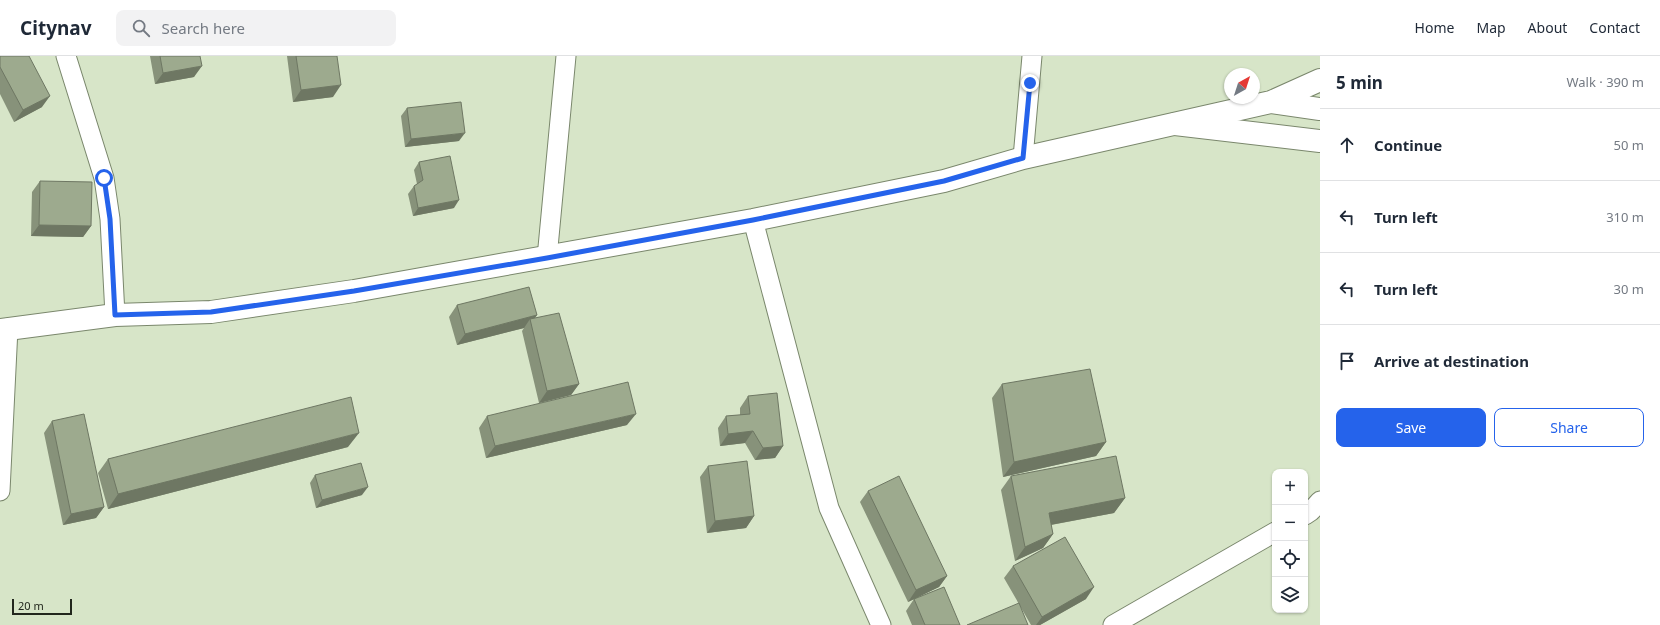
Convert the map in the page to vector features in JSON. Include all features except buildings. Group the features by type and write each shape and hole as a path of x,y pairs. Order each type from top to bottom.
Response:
{"street":[{"path":"66,56 104,178 110,219 115,315"},
{"path":"547,258 566,56"},
{"path":"1023,158 1032,56"},
{"path":"0,491 4,329 115,315 211,312 354,291 547,258 753,220 944,181 1023,158 1271,102 1320,80"},
{"path":"1271,102 1320,109"},
{"path":"1175,124 1320,141"},
{"path":"753,220 828,508 881,625"},
{"path":"1308,513 1320,501"},
{"path":"1113,625 1272,534"}],"route":[{"path":"104,178 110,219 115,315 211,312 354,291 547,258 753,220 944,181 1023,158 1030,83"}]}
